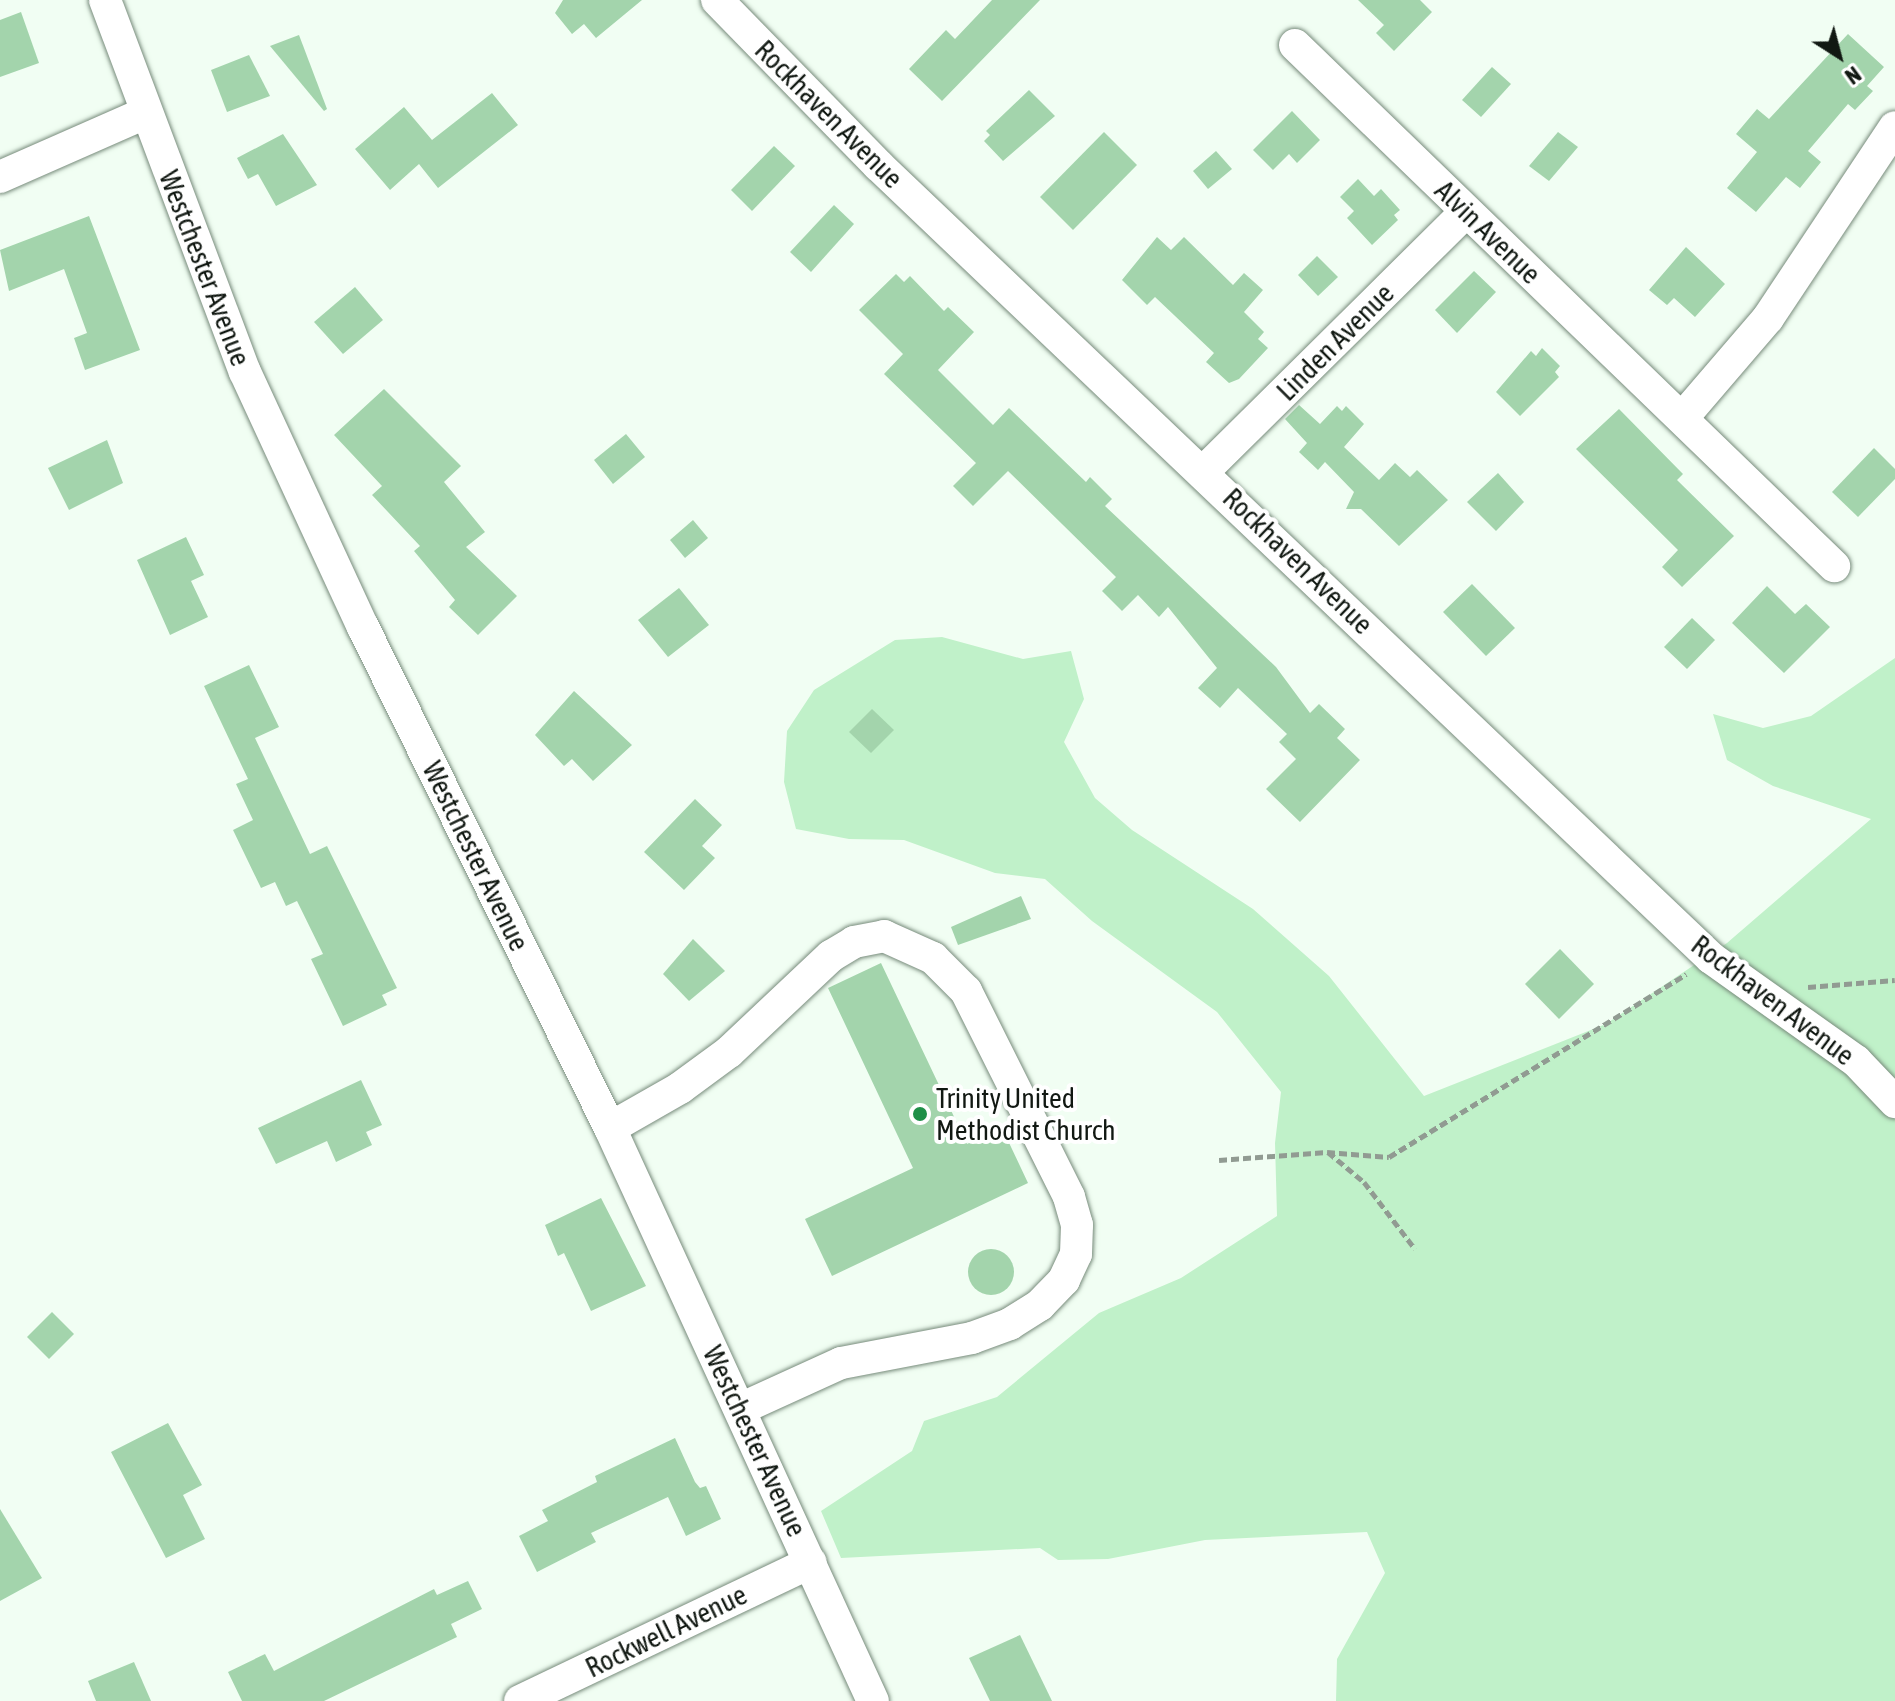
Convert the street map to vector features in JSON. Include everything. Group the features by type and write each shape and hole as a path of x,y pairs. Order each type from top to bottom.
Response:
{"street":[{"name":"Westchester Avenue","path":"105,0 245,372 363,627 610,1128 873,1701"},
{"name":"Rockhaven Avenue","path":"717,0 878,165 1204,471 1711,958 1856,1061 1895,1102"},
{"name":"Alvin Avenue","path":"1295,45 1466,212 1684,416 1834,566"},
{"path":"0,177 145,113"},
{"path":"1684,416 1768,318 1895,127"},
{"name":"Linden Avenue","path":"1204,471 1466,212"},
{"path":"610,1128 680,1088 729,1052 831,956 854,942 884,936 933,958 966,991 1069,1197 1077,1225 1076,1254 1064,1280 1040,1305 1010,1324 972,1338 841,1363 740,1409"},
{"name":"Rockwell Avenue","path":"520,1701 811,1562"}],"path":[{"path":"1219,1160 1327,1152 1389,1157 1711,958"},
{"path":"1757,992 1895,980"},
{"path":"1327,1152 1364,1182 1415,1249"}],"green space":[{"path":"942,637 1023,659 1071,651 1084,699 1064,742 1095,798 1132,830 1253,909 1329,976 1424,1096 1606,1024 1727,943 1871,819 1773,786 1727,760 1713,714 1763,728 1811,716 1895,658 1895,1701 1336,1701 1337,1659 1385,1573 1367,1532 1205,1540 1108,1559 1058,1560 1040,1548 841,1558 821,1511 912,1451 924,1421 997,1397 1099,1313 1181,1278 1277,1216 1275,1143 1281,1092 1217,1012 1092,921 1045,879 995,873 904,840 849,839 796,829 784,782 787,731 814,690 895,640"}],"building":[{"path":"563,0 642,0 596,38 584,24 572,34 555,13"},
{"path":"992,0 1040,0 942,101 909,69 946,30 955,39"},
{"path":"1358,0 1420,0 1432,12 1394,51 1376,33 1384,25"},
{"path":"21,12 39,63 0,77 0,20"},
{"path":"1848,34 1884,67 1867,86 1873,91 1855,110 1848,104 1808,151 1821,162 1800,188 1786,177 1756,212 1727,188 1757,152 1736,134 1757,109 1769,119"},
{"path":"299,35 327,109 324,111 270,46"},
{"path":"249,55 270,96 227,112 211,70"},
{"path":"1492,67 1511,84 1481,117 1462,100"},
{"path":"1029,90 1055,116 1003,161 984,141 990,135 986,131"},
{"path":"492,93 518,125 438,188 419,164 390,190 355,149 404,107 432,140"},
{"path":"1292,111 1320,140 1297,163 1289,154 1273,170 1253,150"},
{"path":"1104,132 1137,165 1073,230 1040,197"},
{"path":"1558,132 1578,147 1549,181 1529,166"},
{"path":"283,134 317,185 276,206 258,174 248,179 237,158"},
{"path":"774,146 795,166 752,211 731,190"},
{"path":"1216,151 1232,169 1208,189 1193,171"},
{"path":"1358,179 1374,196 1381,189 1400,210 1394,215 1398,220 1372,245 1347,218 1354,211 1340,197"},
{"path":"834,205 854,224 811,272 790,252"},
{"path":"89,216 140,350 85,370 74,338 87,333 64,269 9,291 0,250"},
{"path":"1157,237 1171,250 1184,237 1233,285 1244,273 1263,290 1244,312 1264,332 1258,339 1268,348 1239,379 1229,383 1206,362 1214,353 1155,297 1147,305 1122,280"},
{"path":"1686,247 1725,284 1695,317 1674,298 1667,305 1649,290"},
{"path":"1317,256 1338,277 1318,296 1298,275"},
{"path":"1474,271 1496,292 1457,333 1435,310"},
{"path":"896,274 904,282 910,276 944,311 948,307 974,332 938,370 993,425 1009,408 1086,482 1090,477 1112,499 1105,506 1276,667 1310,713 1319,704 1345,729 1337,738 1360,760 1300,822 1266,789 1296,759 1279,742 1287,734 1238,688 1220,708 1198,688 1217,668 1168,607 1159,617 1138,595 1122,611 1102,591 1116,577 1008,471 973,506 953,486 976,463 884,374 903,354 859,310"},
{"path":"355,287 383,320 343,354 314,322"},
{"path":"1542,348 1560,366 1555,372 1559,377 1520,416 1496,392 1531,351 1536,356"},
{"path":"384,389 461,466 444,482 485,532 466,547 517,596 478,635 449,607 455,600 414,551 420,546 372,495 382,486 334,435"},
{"path":"1299,405 1320,424 1337,406 1342,411 1346,406 1364,424 1344,447 1379,480 1395,463 1410,477 1417,470 1448,500 1399,546 1361,509 1346,509 1354,492 1325,462 1318,470 1299,452 1307,443 1285,419"},
{"path":"1619,409 1683,474 1677,480 1734,536 1682,587 1662,567 1678,550 1576,449"},
{"path":"626,434 645,457 613,484 594,460"},
{"path":"107,440 123,483 69,510 48,468"},
{"path":"1874,448 1895,469 1895,479 1858,517 1832,492"},
{"path":"1498,473 1524,502 1496,531 1467,502"},
{"path":"693,520 708,538 685,558 670,540"},
{"path":"186,537 204,575 191,581 208,617 170,635 137,560"},
{"path":"1472,584 1515,628 1486,656 1443,612"},
{"path":"1767,586 1795,614 1806,604 1830,627 1784,673 1732,623"},
{"path":"679,588 709,625 668,657 638,620"},
{"path":"1692,618 1715,640 1687,669 1664,647"},
{"path":"249,665 279,727 255,738 310,854 327,846 397,988 382,995 387,1005 343,1026 311,959 323,954 297,901 286,906 275,882 261,888 233,830 253,820 236,784 248,779 204,686"},
{"path":"574,691 632,745 593,781 572,759 564,766 535,735"},
{"path":"872,709 894,730 871,753 849,732"},
{"path":"695,799 722,825 702,846 715,858 684,890 644,852"},
{"path":"1021,896 1031,919 958,945 951,927"},
{"path":"693,939 725,971 689,1001 663,974"},
{"path":"1560,949 1594,984 1559,1019 1525,984"},
{"name":"Trinity United Methodist Church","path":"881,963 967,1144 1002,1128 1028,1183 832,1276 805,1219 913,1168 828,988"},
{"path":"361,1080 382,1125 366,1132 372,1145 336,1162 327,1141 276,1164 258,1128"},
{"path":"601,1198 646,1286 591,1311 564,1253 558,1256 545,1225"},
{"path":"991,1249 1007,1256 1014,1272 1007,1288 991,1295 975,1288 968,1272 975,1256"},
{"path":"52,1312 74,1334 49,1359 27,1337"},
{"path":"168,1423 202,1485 183,1495 205,1539 166,1558 111,1452"},
{"path":"675,1438 695,1482 700,1488 706,1486 721,1519 686,1536 668,1497 591,1533 596,1542 537,1572 519,1536 548,1521 542,1510 597,1482 595,1476"},
{"path":"0,1509 42,1578 0,1601"},
{"path":"468,1581 482,1609 451,1624 457,1637 324,1701 242,1701 228,1672 265,1654 274,1671 434,1589 437,1595"},
{"path":"1020,1635 1052,1701 990,1701 969,1658"},
{"path":"134,1662 151,1701 96,1701 88,1681"}],"place":[{"name":"Trinity United Methodist Church","path":"920,1114"}]}
